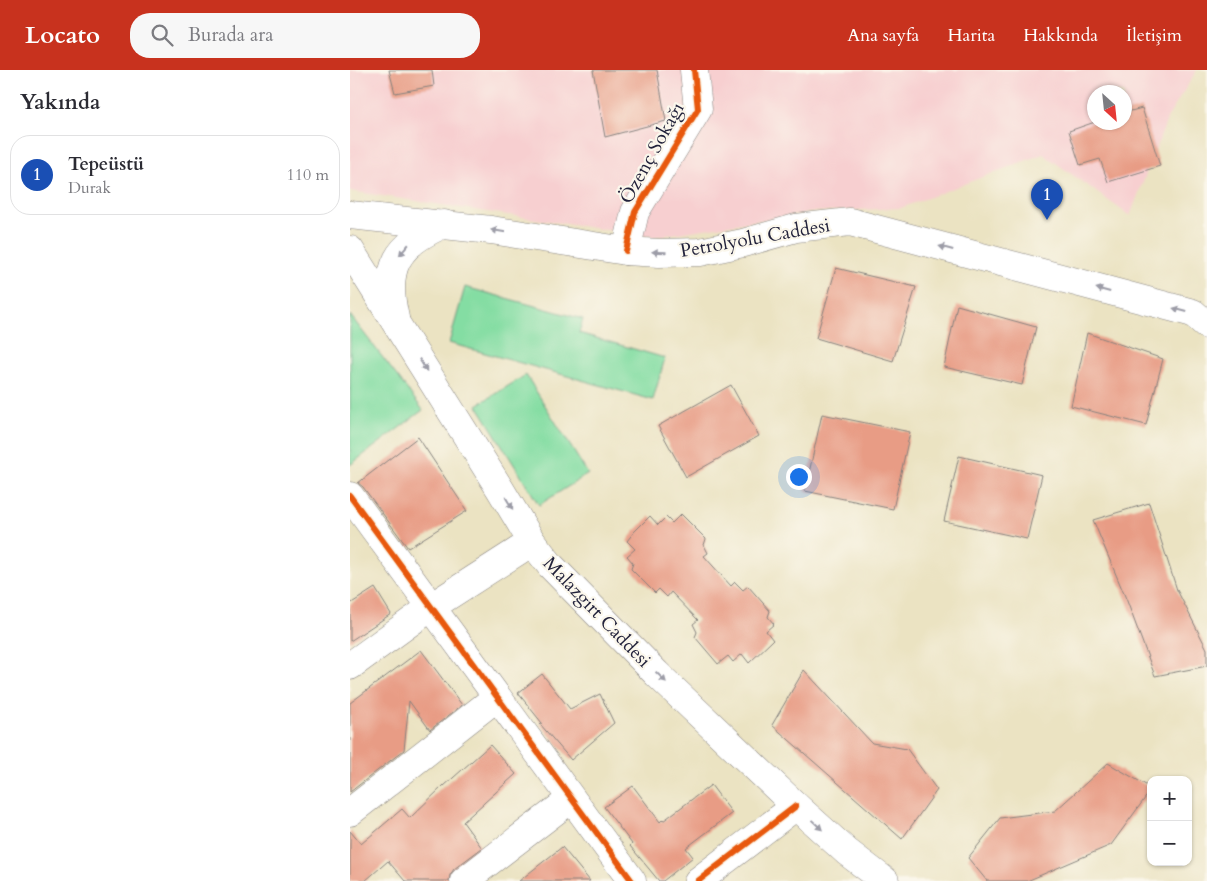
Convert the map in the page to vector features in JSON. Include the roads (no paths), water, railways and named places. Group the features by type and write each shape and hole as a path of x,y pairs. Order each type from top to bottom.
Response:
{"main road":[{"name":"Özenç Sokağı","path":"626,251 635,212 698,109 694,70"},
{"name":"Petrolyolu Caddesi","path":"350,215 444,224 626,251 659,253 700,252 743,243 796,228 850,222 1193,313 1207,325"},
{"path":"397,324 391,292 391,275 395,263 404,248 418,237 444,224"},
{"name":"Malazgirt Caddesi","path":"350,250 532,542 551,566 576,594 796,806 846,852 885,881"},
{"name":"Malazgirt Caddesi","path":"350,267 374,289"},
{"path":"351,500 632,881"},
{"path":"350,666 431,606 532,542"},
{"path":"350,812 497,697"},
{"path":"464,881 571,800"},
{"path":"698,881 796,806"}],"place":[{"name":"Tepeüstü","path":"1047,220"}]}
